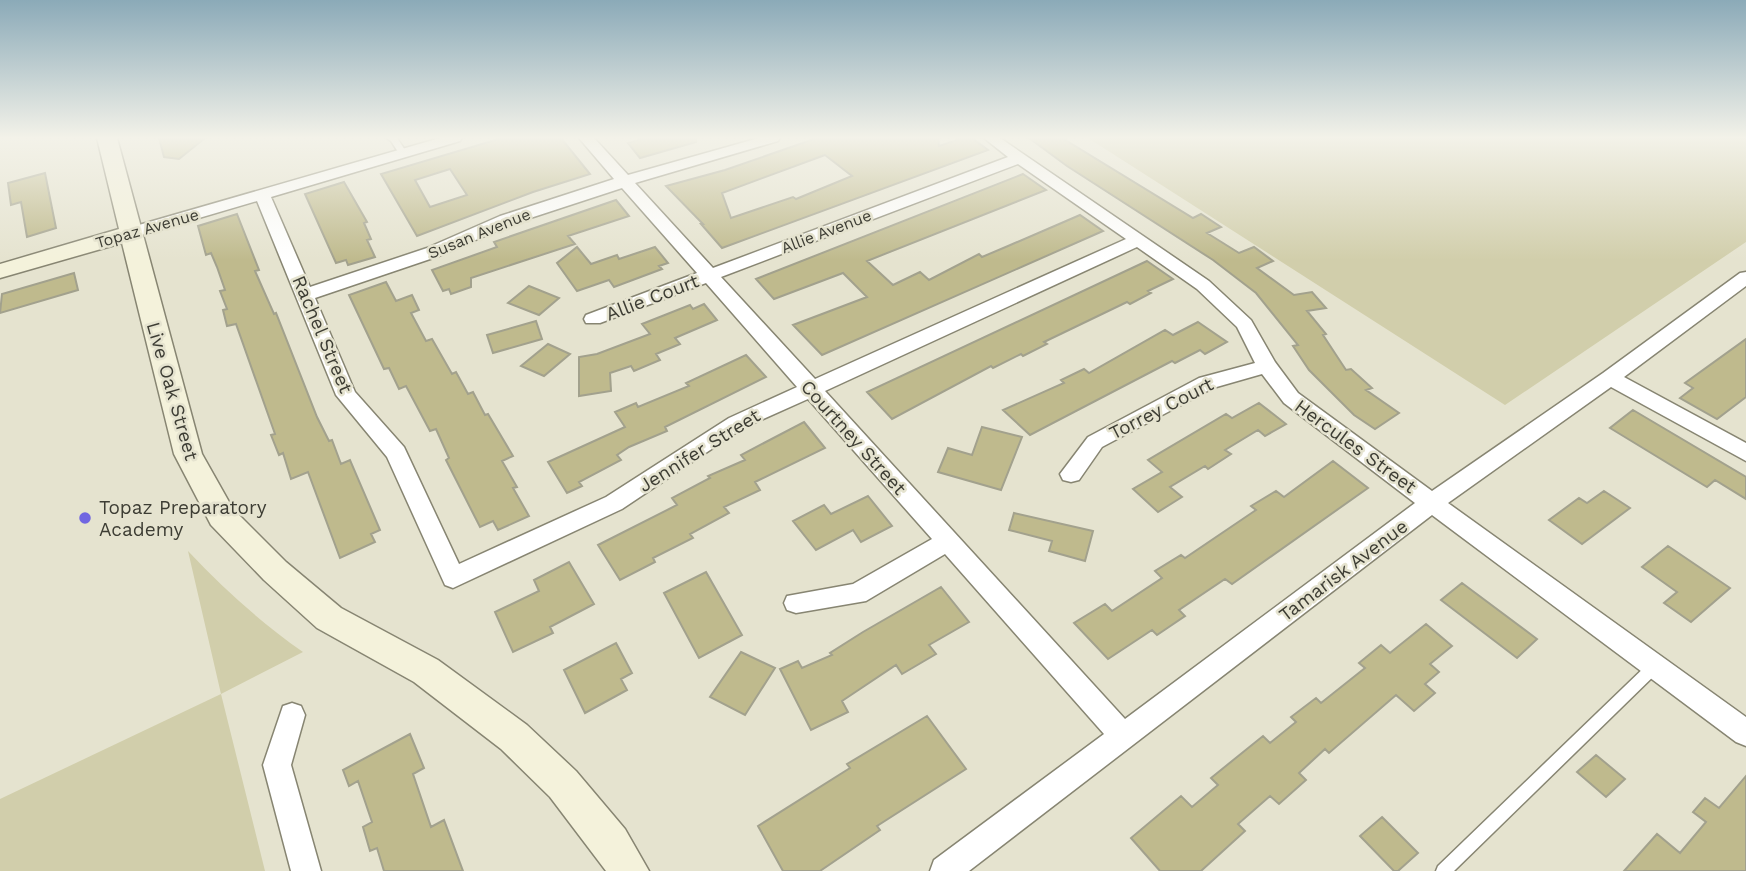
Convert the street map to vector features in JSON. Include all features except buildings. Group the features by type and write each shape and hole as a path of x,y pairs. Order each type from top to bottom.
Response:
{"street":[{"name":"Live Oak Street","path":"117,179 188,454 222,517 275,571 329,618 426,671 514,737 564,784 611,843 629,871"},
{"name":"Topaz Avenue","path":"0,271 315,179"},
{"name":"Courtney Street","path":"624,179 1123,736"},
{"name":"Susan Avenue","path":"306,295 433,252 506,220 634,179"},
{"name":"Allie Avenue","path":"710,275 965,179"},
{"name":"Hercules Street","path":"1050,179 1203,285 1227,306 1244,324 1267,366 1291,398 1746,733"},
{"name":"Rachel Street","path":"262,194 346,395 396,453 453,578"},
{"name":"Jennifer Street","path":"453,578 614,503 736,423 1139,240"},
{"name":"Allie Court","path":"593,319 710,275"},
{"name":"Tamarisk Avenue","path":"945,871 1433,502 1610,379 1746,277"},
{"name":"Torrey Court","path":"1071,474 1095,442 1206,383 1267,366"},
{"path":"1610,379 1746,453"},
{"path":"796,603 857,594 948,541"},
{"path":"292,715 277,765 306,871"}],"lane":[{"path":"1443,871 1656,665"}],"shaded area":[{"path":"1151,179 1746,179 1746,242 1505,405"},
{"path":"188,551 243,604 303,652 221,694"},
{"path":"221,694 265,871 0,871 0,799"}],"place":[{"name":"Topaz Preparatory Academy","path":"85,518"}]}
